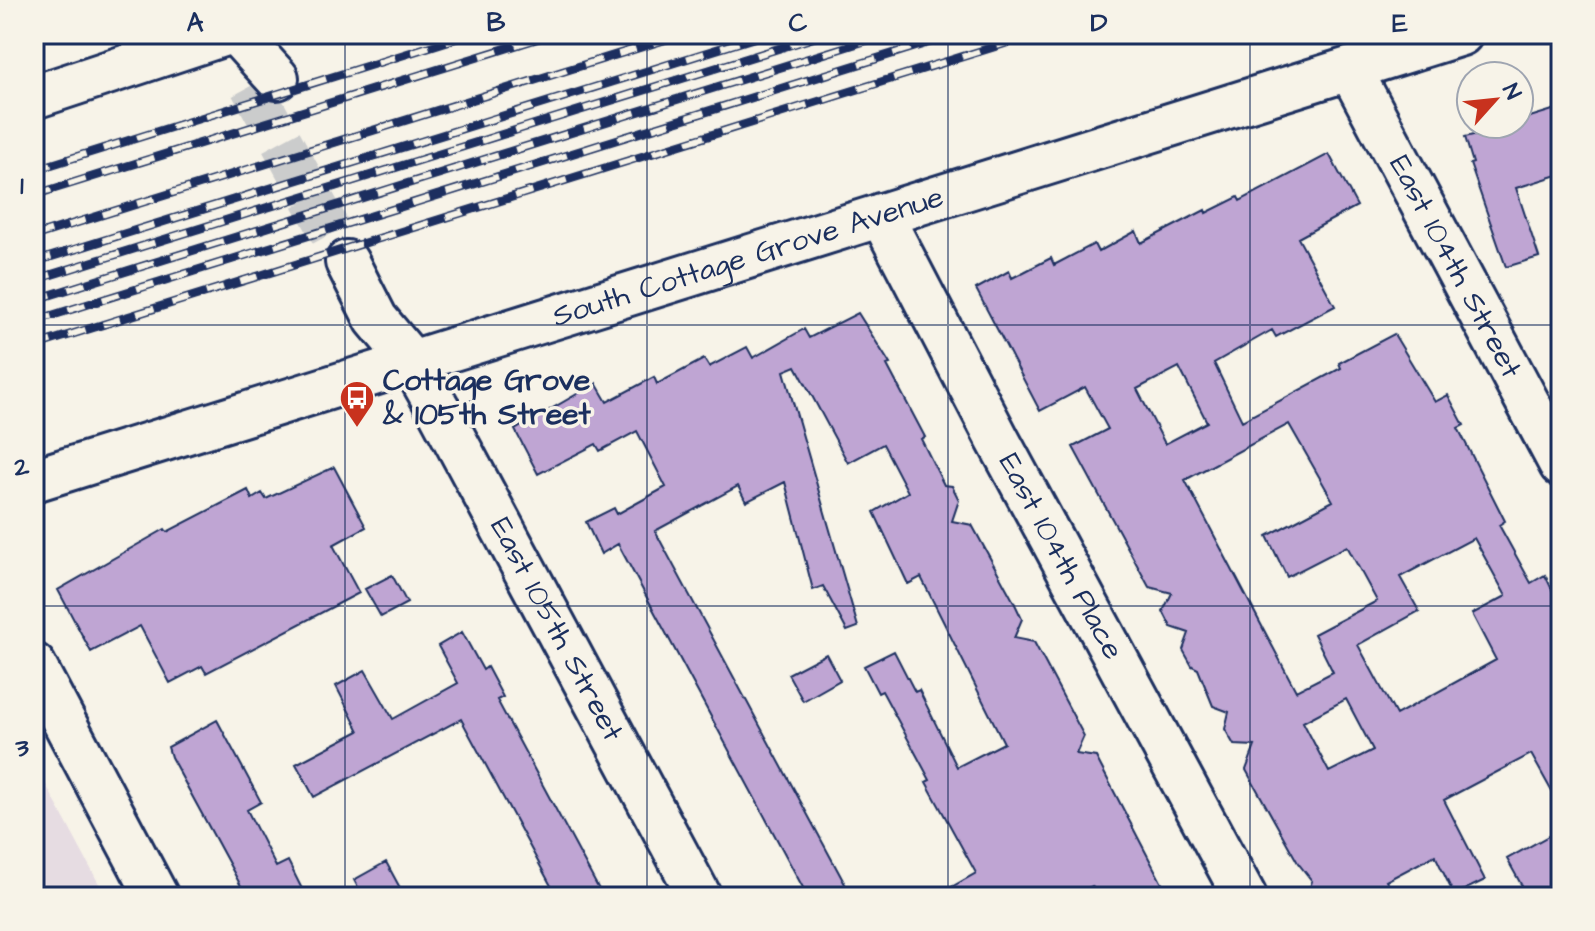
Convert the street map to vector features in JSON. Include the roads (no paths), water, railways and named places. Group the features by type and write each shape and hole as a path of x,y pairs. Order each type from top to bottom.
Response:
{"street":[{"path":"34,97 225,34"},
{"path":"236,34 264,82"},
{"name":"South Cottage Grove Avenue","path":"34,480 1461,34"},
{"name":"East 104th Street","path":"1350,69 1561,465"},
{"name":"East 104th Place","path":"881,215 998,440 1245,897"},
{"name":"East 105th Street","path":"360,258 376,319 412,362 700,897"},
{"path":"34,665 157,897"}],"tunnel":[{"path":"251,86 347,262"}],"railway":[{"path":"34,170 470,34"},
{"path":"34,195 552,34"},
{"path":"34,236 683,34"},
{"path":"34,262 766,34"},
{"path":"34,280 825,34"},
{"path":"34,300 887,34"},
{"path":"34,321 956,34"},
{"path":"34,346 1035,34"}],"place":[{"name":"Cottage Grove & 105th Street","path":"357,429"}]}
